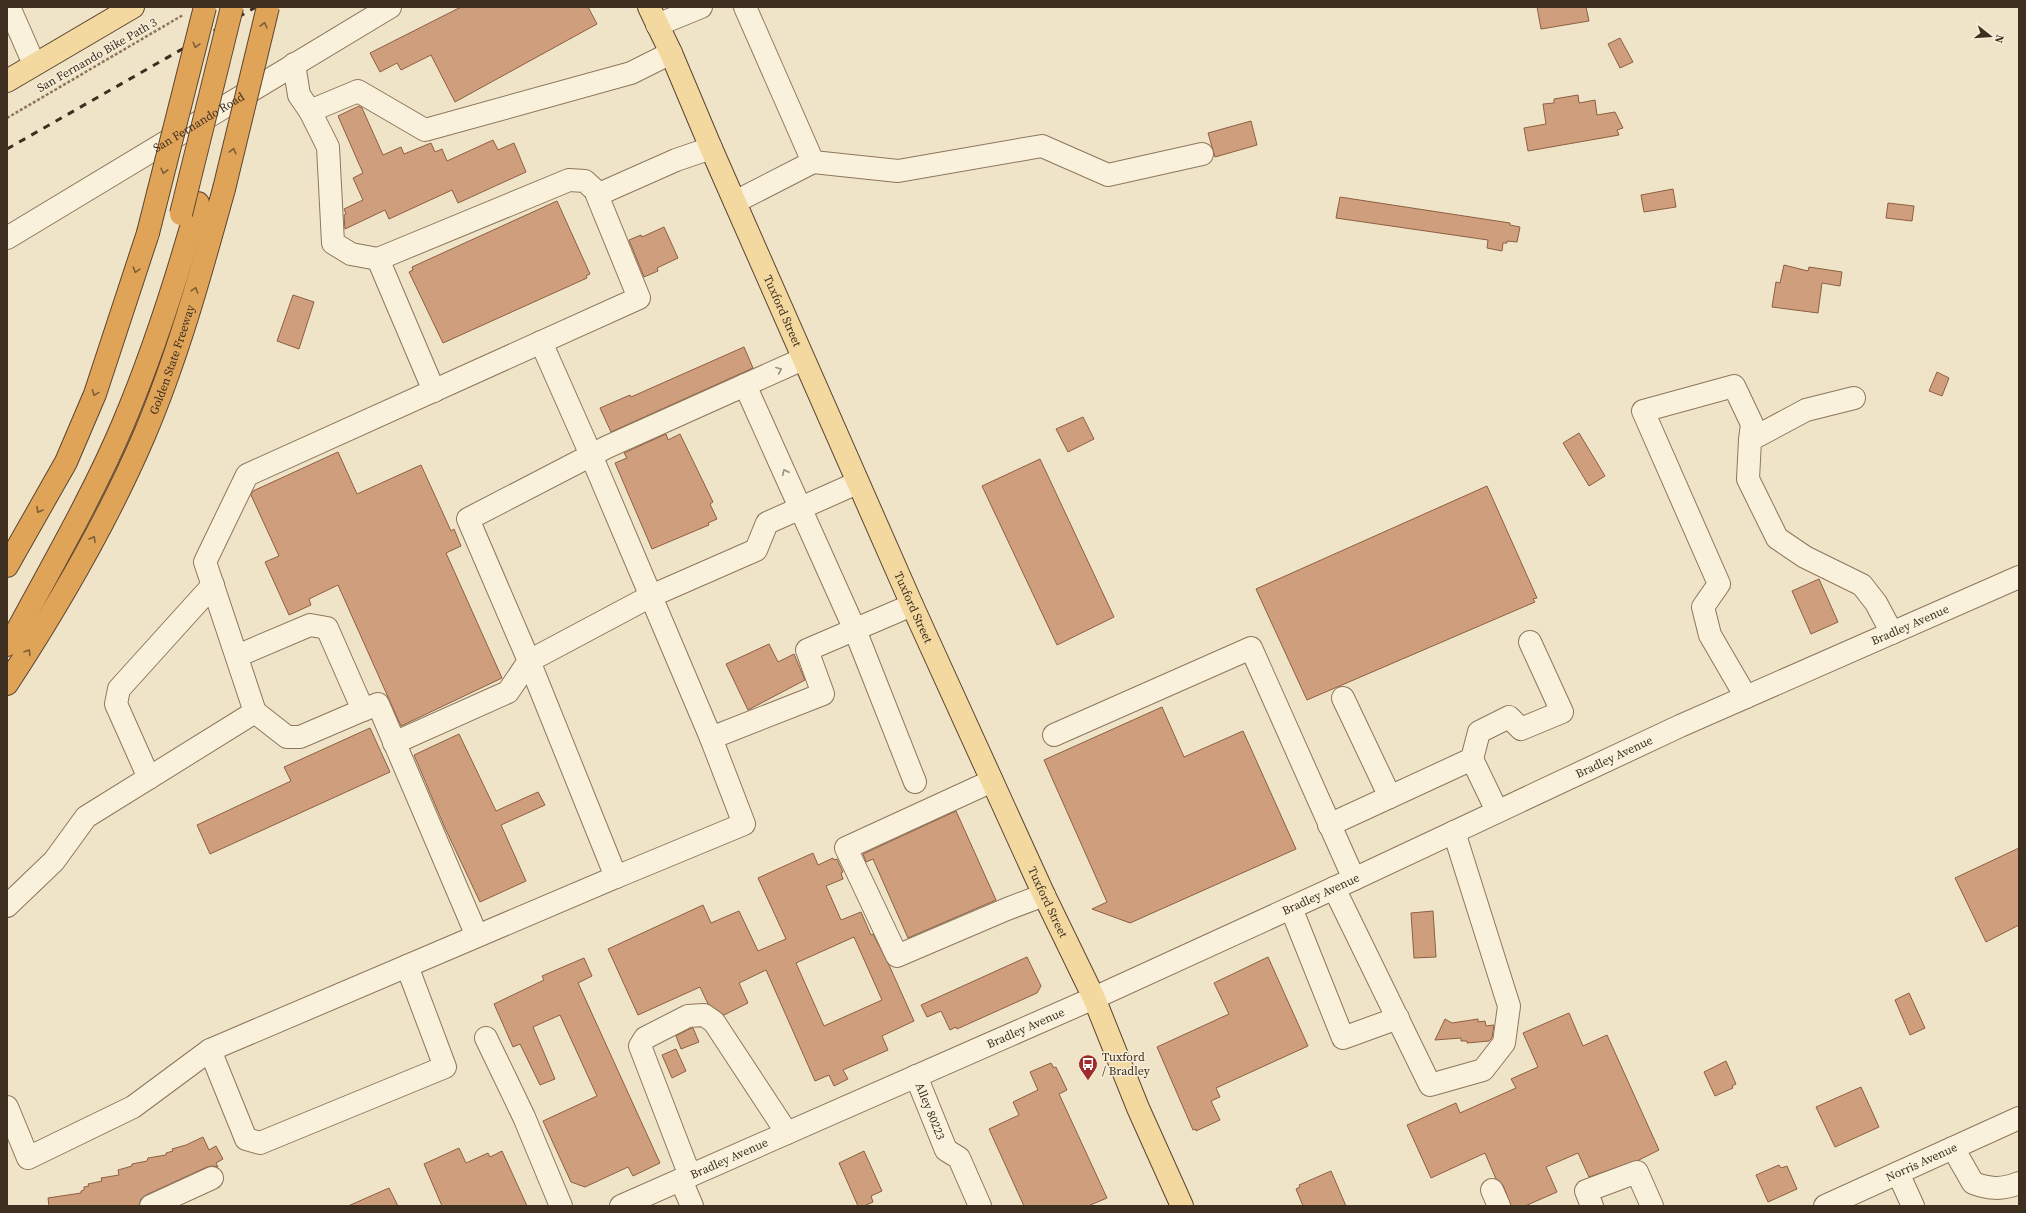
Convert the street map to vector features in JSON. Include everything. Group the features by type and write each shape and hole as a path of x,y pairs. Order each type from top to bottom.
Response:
{"highway":[{"path":"7,566 66,462 96,394 148,233 205,7"},
{"path":"7,618 75,496 106,428 147,326 166,270 190,209 232,7"},
{"path":"7,645 18,630 73,528 123,425 163,319 190,209 247,7"},
{"name":"Golden State Freeway","path":"7,684 39,636 104,519 144,436 173,360 202,268 224,189 268,7"}],"main road":[{"path":"7,81 133,7"},
{"name":"Tuxford Street","path":"653,16 671,53 857,483 1044,895 1094,998 1138,1108 1182,1206"}],"street":[{"path":"9,7 34,64"},
{"name":"San Fernando Road","path":"7,238 390,7"},
{"path":"653,16 701,7"},
{"path":"745,7 813,162"},
{"path":"310,111 358,91 425,130 631,73 671,53"},
{"path":"294,64 299,95 310,111 328,147 333,243 351,254 378,259 569,180 585,182 599,194 639,298 248,475 205,562 255,712 287,737 300,737 378,704 476,936"},
{"path":"735,202 813,162 898,171 1042,146 1108,175 1202,154"},
{"path":"599,194 676,160 711,148"},
{"path":"378,259 434,391"},
{"path":"7,1107 28,1158 133,1107 210,1050 476,936 744,824 651,596 591,455 540,342"},
{"path":"616,877 529,661 468,519 591,455 803,360"},
{"path":"750,383 801,508 855,630 915,782"},
{"path":"1746,697 1710,635 1703,607 1719,584 1643,412 1734,386 1752,424 1748,479 1777,538 1804,556 1862,585 1876,603 1892,633"},
{"path":"1750,440 1806,410 1854,398"},
{"path":"394,743 508,692 529,661 651,596 756,550 767,523 857,483"},
{"name":"Bradley Avenue","path":"621,1206 1094,998 1746,697 2019,577"},
{"path":"149,778 116,704 119,689 213,585"},
{"path":"710,738 823,694 807,650 912,605"},
{"path":"236,656 310,625 327,628 363,710"},
{"path":"1497,812 1472,759 1479,732 1509,718 1521,729 1562,712 1530,642"},
{"path":"1054,735 1251,648 1354,879"},
{"path":"1343,698 1390,796"},
{"path":"7,906 54,861 86,817 255,712"},
{"path":"1329,825 1472,759"},
{"path":"992,781 846,848 897,956 1007,909 1044,895"},
{"path":"1334,888 1430,1085 1483,1070 1504,1043 1509,1006 1454,832"},
{"path":"1291,908 1343,1038 1398,1018"},
{"path":"210,1050 246,1139 260,1143 445,1067 407,966"},
{"path":"692,1206 685,1178 640,1046 645,1038 688,1016 704,1015 714,1022 787,1133"},
{"path":"486,1038 524,1117 561,1206"},
{"name":"Alley 80223","path":"916,1076 946,1150 959,1158 980,1206"},
{"name":"Norris Avenue","path":"1825,1206 2019,1118"},
{"path":"1953,1148 1973,1183 1987,1188 1998,1189 2019,1183"},
{"path":"1592,1206 1586,1191 1637,1172 1652,1206"},
{"path":"1898,1173 1913,1206"},
{"path":"151,1206 212,1178"}],"path":[{"name":"San Fernando Bike Path 3","path":"7,118 184,15"}],"building":[{"path":"461,7 588,7 597,24 455,102 431,55 401,70 397,63 380,72 370,53"},
{"path":"1537,7 1586,7 1589,21 1541,29"},
{"path":"1620,38 1633,62 1620,68 1608,44"},
{"path":"1578,95 1579,103 1595,100 1597,115 1615,112 1623,128 1617,130 1619,135 1528,151 1524,128 1546,124 1543,104 1554,103 1554,99"},
{"path":"359,106 362,108 383,155 401,147 404,154 431,143 435,152 442,149 447,161 493,140 498,150 514,143 526,172 458,203 452,190 389,219 385,210 345,229 344,215 346,214 344,209 363,200 353,178 363,173 338,116"},
{"path":"1251,121 1257,145 1215,157 1208,133"},
{"path":"1673,189 1676,207 1644,212 1641,195"},
{"path":"1340,197 1510,223 1510,225 1520,227 1517,242 1507,241 1507,243 1503,243 1502,251 1487,248 1488,240 1336,218"},
{"path":"557,201 590,274 586,276 587,278 443,343 409,272 413,270 412,267"},
{"path":"1888,203 1914,206 1912,221 1886,218"},
{"path":"664,227 678,258 657,268 658,271 644,277 629,240 641,235 642,237"},
{"path":"1784,265 1808,271 1809,267 1842,272 1840,286 1822,283 1818,313 1772,307 1776,282 1780,283"},
{"path":"293,295 314,302 299,349 277,341"},
{"path":"744,347 753,368 611,432 600,408 630,395 631,397"},
{"path":"1937,372 1949,378 1942,396 1929,391"},
{"path":"1083,417 1094,439 1068,452 1056,429"},
{"path":"1579,433 1605,476 1589,486 1563,443"},
{"path":"666,434 668,440 680,434 713,502 710,504 717,519 708,523 709,525 652,549 615,463 627,458 624,453"},
{"path":"338,452 357,494 421,465 451,531 454,529 461,546 446,553 502,678 401,726 338,585 309,599 311,605 289,615 265,562 279,556 251,495 253,491"},
{"path":"1040,459 1114,617 1057,645 982,486"},
{"path":"1487,486 1537,598 1533,599 1535,602 1307,700 1256,589"},
{"path":"1819,579 1838,622 1811,634 1792,591"},
{"path":"769,644 778,662 794,654 805,680 748,710 726,664"},
{"path":"1162,707 1184,757 1243,731 1296,849 1130,923 1092,909 1107,902 1044,760"},
{"path":"370,728 390,772 210,854 197,825 291,781 284,767"},
{"path":"459,734 496,811 538,792 545,805 501,825 526,881 480,902 445,828 414,755"},
{"path":"956,811 996,900 908,938 873,859 866,862 863,854"},
{"path":"2019,848 2019,925 1986,942 1955,878"},
{"path":"813,853 818,865 833,858 834,860 837,859 843,872 841,873 843,879 826,886 841,920 861,912 871,935 873,934 889,965 914,1021 882,1036 888,1050 843,1070 848,1079 834,1086 829,1075 815,1081 766,970 739,983 748,1003 724,1015 708,1004 700,987 638,1015 608,949 703,905 711,923 739,911 758,951 786,939 758,878","holes":["854,937 882,1000 824,1026 796,963"]},
{"path":"1433,911 1436,957 1414,958 1411,913"},
{"path":"1027,957 1041,986 1037,993 957,1029 956,1027 950,1030 941,1011 927,1017 921,1005"},
{"path":"1268,957 1308,1046 1216,1088 1220,1097 1211,1101 1220,1120 1196,1131 1196,1129 1193,1130 1157,1047 1229,1014 1214,983"},
{"path":"584,958 592,976 578,983 660,1163 633,1176 628,1167 585,1187 571,1182 543,1121 597,1096 560,1015 533,1027 555,1079 540,1085 520,1044 513,1047 494,1004 544,980 542,976"},
{"path":"1909,993 1925,1028 1910,1035 1895,1000"},
{"path":"1569,1013 1583,1046 1607,1035 1659,1150 1639,1160 1589,1177 1578,1153 1546,1167 1557,1192 1525,1206 1511,1206 1503,1185 1496,1179 1485,1153 1431,1178 1407,1125 1456,1103 1460,1113 1516,1088 1511,1079 1538,1067 1523,1033"},
{"path":"1445,1019 1452,1023 1478,1019 1478,1022 1485,1021 1486,1026 1494,1025 1492,1038 1489,1041 1467,1043 1467,1041 1461,1041 1461,1038 1435,1040"},
{"path":"693,1028 699,1042 681,1049 676,1036"},
{"path":"676,1049 686,1071 672,1078 662,1055"},
{"path":"1726,1061 1736,1084 1732,1086 1733,1088 1715,1096 1704,1072"},
{"path":"1051,1063 1054,1068 1056,1067 1067,1090 1059,1094 1107,1198 1088,1206 1024,1206 989,1129 1019,1115 1013,1102 1038,1090 1030,1072"},
{"path":"1861,1087 1879,1127 1835,1147 1816,1107"},
{"path":"203,1137 209,1150 216,1146 223,1159 216,1163 218,1167 207,1167 146,1195 141,1199 139,1206 49,1206 48,1198 81,1193 81,1191 84,1190 84,1187 89,1186 88,1184 102,1181 101,1178 119,1175 118,1170 132,1166 132,1164 147,1161 148,1158 166,1155 166,1153 173,1151 172,1149 186,1145"},
{"path":"459,1148 466,1163 488,1153 490,1157 502,1151 527,1206 442,1206 424,1164"},
{"path":"864,1151 882,1191 871,1196 873,1202 864,1206 858,1206 839,1163"},
{"path":"1779,1165 1781,1168 1787,1166 1797,1189 1768,1202 1756,1175"},
{"path":"1331,1171 1346,1206 1303,1206 1296,1189 1300,1187 1299,1185"},
{"path":"389,1188 398,1206 348,1206"}],"railway":[{"path":"7,149 256,7"}],"place":[{"name":"Tuxford / Bradley","path":"1088,1081"}]}
